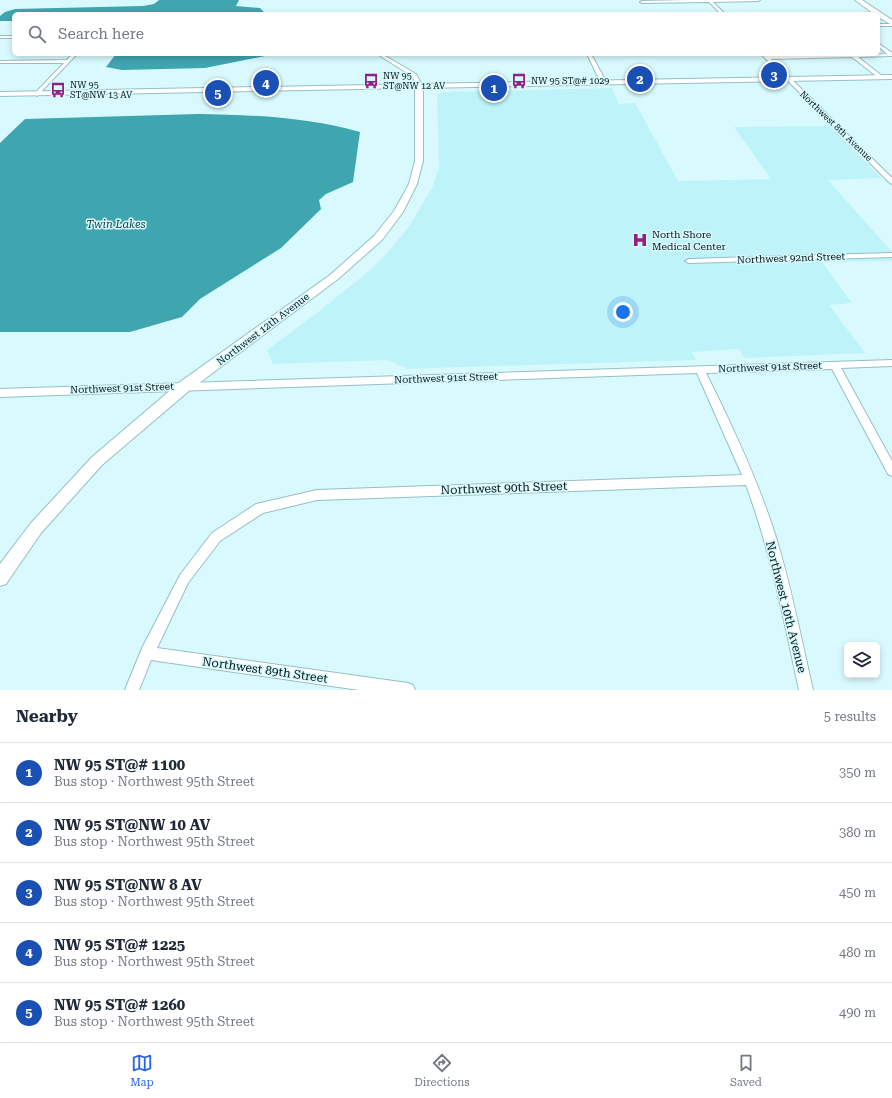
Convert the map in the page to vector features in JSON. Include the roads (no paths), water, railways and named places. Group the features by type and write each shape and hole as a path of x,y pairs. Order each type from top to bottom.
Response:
{"main road":[{"path":"849,0 871,12"},
{"path":"853,0 871,12"},
{"path":"858,0 871,12"},
{"path":"880,18 891,25"},
{"path":"880,20 891,25"},
{"path":"0,94 892,77"},
{"name":"Northwest 12th Avenue","path":"0,578 36,528 97,461 185,386 334,277 378,238 398,212 413,184 420,161 419,85"}],"street":[{"path":"709,0 721,12"},
{"path":"642,2 758,0"},
{"path":"880,25 891,25"},
{"path":"0,37 12,36"},
{"path":"880,46 892,55"},
{"path":"880,55 892,55"},
{"path":"37,94 73,56"},
{"path":"382,56 414,75 419,85"},
{"path":"590,56 604,83"},
{"path":"765,56 853,56 880,77"},
{"name":"Northwest 8th Avenue","path":"765,56 892,182"},
{"path":"0,62 68,61"},
{"name":"Northwest 92nd Street","path":"689,262 892,255"},
{"name":"Northwest 91st Street","path":"0,393 892,363"},
{"path":"834,365 892,471"},
{"name":"Northwest 10th Avenue","path":"700,370 724,419 750,480 776,559 806,690"},
{"name":"Northwest 90th Street","path":"147,653 184,579 211,543 216,537 260,508 317,495 750,480"},
{"path":"132,690 147,653"},
{"name":"Northwest 89th Street","path":"147,653 408,690"}],"water":[{"path":"159,0 239,0 236,6 260,8 264,12 12,12 12,21 0,21 0,16 5,12 15,9 143,6 154,4"},
{"path":"114,56 265,56 205,68 122,70 106,67"},
{"name":"Twin Lakes","path":"198,114 259,116 300,120 360,132 353,182 326,194 319,200 321,209 281,248 200,299 182,317 130,332 0,332 0,143 25,119"}],"place":[{"name":"NW 95 ST@NW 8 AV","path":"774,75"},
{"name":"NW 95 ST@NW 10 AV","path":"640,79"},
{"name":"NW 95 ST@NW 12 AV","path":"371,81"},
{"name":"NW 95 ST@# 1029","path":"519,81"},
{"name":"NW 95 ST@# 1225","path":"266,83"},
{"name":"NW 95 ST@# 1100","path":"494,88"},
{"name":"NW 95 ST@NW 13 AV","path":"58,90"},
{"name":"NW 95 ST@# 1260","path":"218,93"},
{"name":"North Shore Medical Center","path":"640,240"}]}
